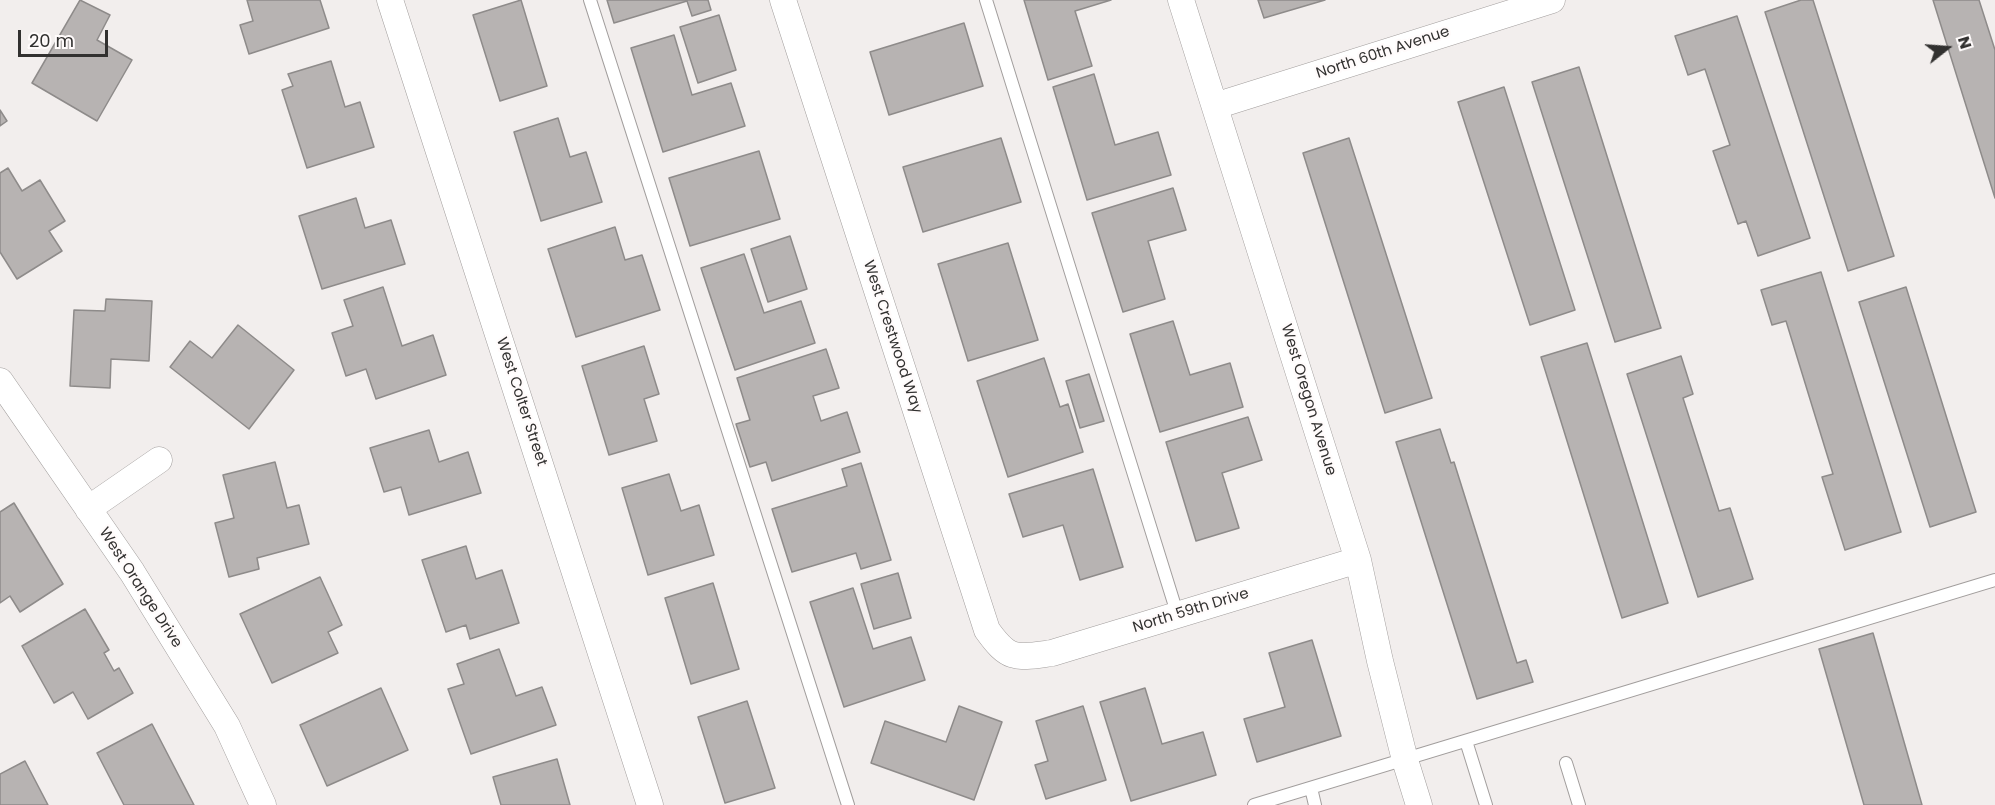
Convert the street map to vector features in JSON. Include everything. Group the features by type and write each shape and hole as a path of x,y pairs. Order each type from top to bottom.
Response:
{"street":[{"name":"West Colter Street","path":"390,0 650,805"},
{"name":"West Crestwood Way","path":"783,0 987,630 1002,650 1023,657"},
{"name":"West Oregon Avenue","path":"1181,0 1358,560 1405,760 1419,805"},
{"name":"North 60th Avenue","path":"1215,106 1552,0"},
{"name":"West Orange Drive","path":"0,381 132,572 226,726 263,805"},
{"path":"88,509 159,460"},
{"name":"North 59th Drive","path":"1023,657 1052,653 1358,560"}],"lane":[{"path":"590,0 848,805"},
{"path":"986,0 1178,616"},
{"path":"1254,805 1995,580"},
{"path":"1466,741 1486,805"},
{"path":"1566,763 1579,805"},
{"path":"1311,788 1315,805"}],"building":[{"path":"80,0 110,15 97,40 132,60 97,121 32,83"},
{"path":"247,0 320,0 329,28 249,54 240,25 253,21"},
{"path":"521,0 547,86 500,101 473,15"},
{"path":"607,0 708,0 711,10 692,16 687,1 614,23"},
{"path":"1024,0 1111,0 1075,11 1092,66 1048,80"},
{"path":"1258,0 1325,0 1264,18"},
{"path":"1801,0 1813,0 1894,256 1848,271 1765,12"},
{"path":"1933,0 1979,0 1995,50 1995,198"},
{"path":"719,15 736,70 698,83 680,27"},
{"path":"1737,16 1810,238 1758,256 1746,221 1738,224 1713,151 1730,145 1705,69 1688,75 1675,36"},
{"path":"964,23 983,86 889,115 870,52"},
{"path":"674,35 692,95 731,83 745,126 663,152 631,48"},
{"path":"331,61 345,107 360,102 374,147 307,168 282,90 293,86 288,74"},
{"path":"1579,67 1661,328 1615,342 1532,82"},
{"path":"1094,74 1115,145 1158,132 1171,175 1087,200 1053,87"},
{"path":"1504,87 1575,310 1530,325 1458,102"},
{"path":"0,110 7,121 0,126"},
{"path":"558,118 570,157 586,152 602,202 541,221 514,132"},
{"path":"1001,138 1021,202 923,232 903,167"},
{"path":"1349,138 1432,398 1385,413 1303,153"},
{"path":"759,151 780,219 690,246 669,178"},
{"path":"8,168 22,191 40,180 65,221 49,231 62,251 17,279 0,252 0,173"},
{"path":"1173,188 1186,230 1148,241 1165,299 1123,312 1092,213"},
{"path":"356,198 365,228 391,220 405,264 322,289 299,216"},
{"path":"615,227 625,260 642,255 660,310 576,337 548,249"},
{"path":"790,236 807,289 768,302 751,249"},
{"path":"1008,243 1038,340 968,361 938,264"},
{"path":"744,254 764,313 801,301 815,343 735,370 701,268"},
{"path":"1821,272 1901,532 1845,550 1822,477 1833,474 1786,321 1772,325 1761,290"},
{"path":"383,287 402,346 433,335 446,375 376,399 366,369 346,376 332,333 353,326 344,300"},
{"path":"1906,287 1976,512 1930,527 1859,302"},
{"path":"106,299 152,301 149,361 111,359 110,388 70,386 74,310 105,311"},
{"path":"1173,321 1190,375 1230,363 1243,407 1160,432 1130,334"},
{"path":"238,325 294,370 249,429 170,367 190,341 212,358"},
{"path":"1587,343 1668,603 1622,618 1541,357"},
{"path":"644,346 659,394 644,399 657,441 609,455 582,366"},
{"path":"826,349 839,388 813,396 821,421 847,412 860,452 772,481 766,462 750,467 736,424 750,420 737,378"},
{"path":"1681,356 1693,394 1683,398 1719,511 1730,508 1753,579 1698,597 1627,374"},
{"path":"1044,358 1060,407 1068,404 1083,452 1008,477 977,381"},
{"path":"1089,374 1104,421 1080,428 1066,381"},
{"path":"1248,417 1262,460 1222,473 1239,528 1196,541 1166,442"},
{"path":"1440,429 1451,463 1454,462 1517,663 1526,660 1533,682 1477,699 1396,442"},
{"path":"429,430 439,462 468,452 481,493 409,515 401,487 384,492 370,448"},
{"path":"275,462 287,508 299,505 309,544 257,558 259,569 229,577 215,523 234,518 223,475"},
{"path":"861,463 891,560 861,569 856,553 792,572 772,509 847,486 842,469"},
{"path":"1093,469 1123,567 1080,580 1063,525 1023,537 1009,494"},
{"path":"669,474 681,511 699,505 714,555 648,575 622,488"},
{"path":"14,503 63,584 20,612 10,596 0,603 0,512"},
{"path":"466,546 476,579 502,570 519,623 470,639 466,625 446,632 422,560"},
{"path":"898,573 911,618 874,629 861,584"},
{"path":"320,577 342,625 328,632 338,653 272,683 240,614"},
{"path":"713,583 739,669 691,684 665,598"},
{"path":"853,588 873,649 911,637 925,680 844,707 810,602"},
{"path":"85,609 109,650 104,653 114,671 119,668 133,693 88,719 73,692 54,703 22,646"},
{"path":"1873,633 1922,805 1864,805 1819,649"},
{"path":"1312,640 1341,736 1257,762 1244,719 1285,707 1269,653"},
{"path":"499,649 516,696 542,687 556,725 471,754 448,689 464,684 457,664"},
{"path":"381,688 408,750 327,786 300,725"},
{"path":"1145,688 1162,744 1203,732 1216,775 1131,801 1100,702"},
{"path":"747,701 775,788 725,803 698,717"},
{"path":"959,706 1002,722 974,800 871,763 885,721 946,742"},
{"path":"1083,706 1106,780 1046,799 1035,765 1048,761 1036,721"},
{"path":"152,724 194,805 124,805 97,753"},
{"path":"557,759 570,805 501,805 493,777"},
{"path":"25,761 48,805 0,805 0,774"}]}
